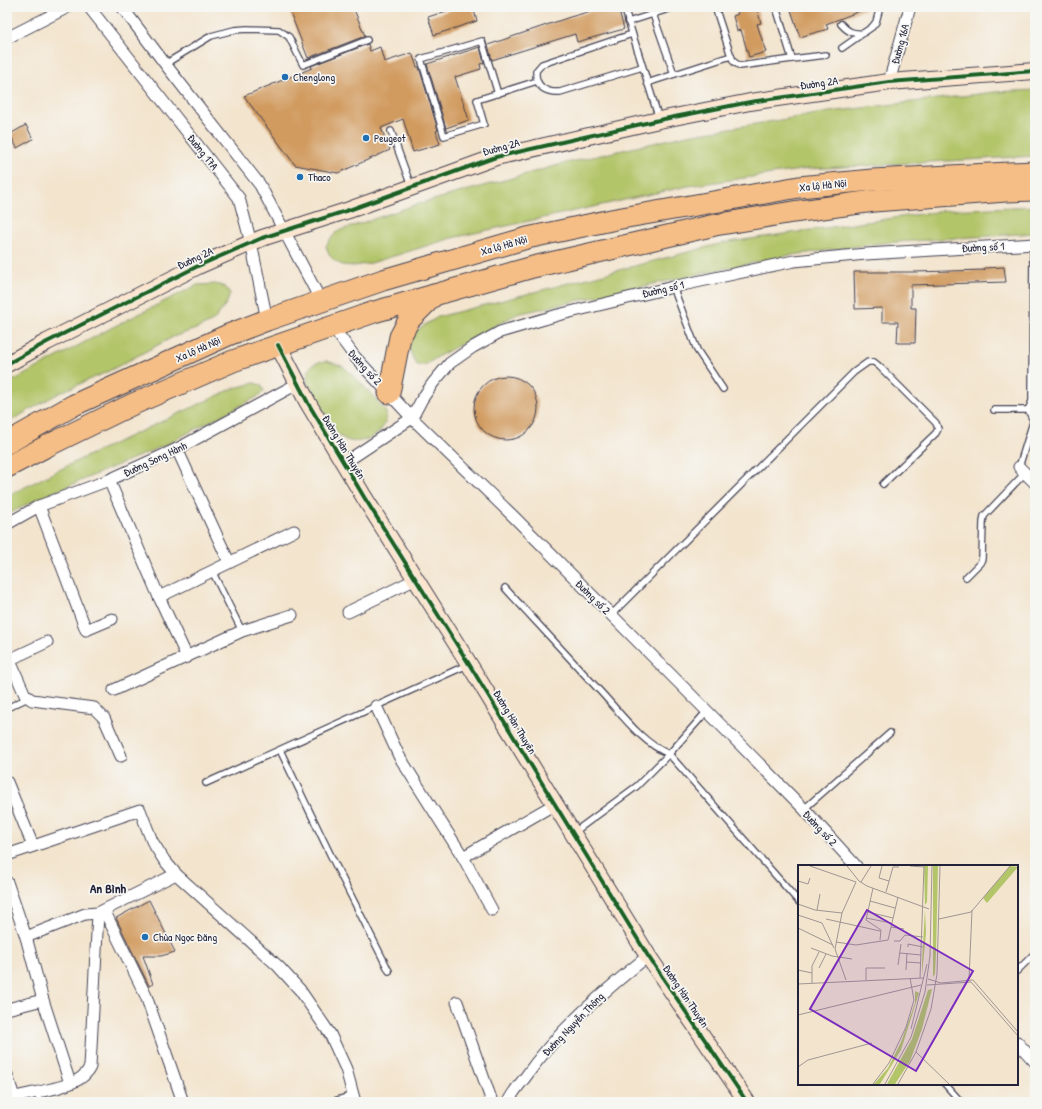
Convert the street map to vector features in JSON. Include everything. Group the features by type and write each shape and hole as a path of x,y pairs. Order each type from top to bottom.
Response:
{"highway":[{"name":"Xa lộ Hà Nội","path":"7,442 74,405 188,352 267,320 383,280 527,238 631,216 799,187 872,180 1035,172"},
{"name":"Xa lộ Hà Nội","path":"7,467 131,405 232,361 374,312 533,267 723,224 793,212 874,201 1035,190"},
{"path":"389,393 400,337 409,320 435,294"},
{"path":"321,301 332,326"},
{"path":"267,320 278,345"}],"street":[{"path":"7,38 68,7"},
{"name":"Đường 17A","path":"89,7 239,198 251,243 267,320"},
{"path":"122,7 260,184 321,301"},
{"name":"Đường 16A","path":"889,82 910,7"},
{"name":"Đường 2A","path":"7,364 192,269 251,243 284,230 349,210 411,186 496,157 659,120 750,102 889,82 1035,71"},
{"name":"Đường số 1","path":"344,463 412,418 433,383 450,363 473,347 500,332 558,315 673,287 794,262 866,254 1034,244"},
{"name":"Đường số 2","path":"332,326 355,357 412,418 513,516 707,711 804,809 855,865"},
{"name":"Đường Hàn Thuyên","path":"278,345 297,384 344,463 648,956 747,1102"},
{"name":"Đường Song Hành","path":"7,524 39,506 109,480 176,449 297,384"},
{"path":"176,449 229,562"},
{"path":"1022,470 1035,483"},
{"path":"109,480 186,657"},
{"path":"39,506 86,630 112,619"},
{"path":"159,597 294,531"},
{"path":"348,612 416,579"},
{"path":"114,690 242,631 292,615"},
{"path":"47,642 8,657 23,692 32,700 94,708 104,718 121,756"},
{"path":"376,706 398,756 463,857 492,910"},
{"path":"7,782 33,846"},
{"path":"463,857 555,804"},
{"path":"7,855 140,810 152,841 164,860 176,874 278,966 300,990 330,1034 346,1069 354,1099"},
{"path":"26,937 85,914 101,912 176,874"},
{"path":"7,882 26,937 43,1000 70,1084"},
{"path":"7,1074 10,1098 38,1097 83,1077 90,1067 101,912"},
{"path":"101,912 146,996 183,1102"},
{"name":"Đường Nguyễn Thông","path":"508,1102 530,1070 554,1040 606,990 648,956"},
{"path":"7,1009 43,1000"},
{"path":"457,1002 492,1102"},
{"path":"1018,1043 1035,1062"}],"lane":[{"path":"624,7 659,120"},
{"path":"628,22 675,7"},
{"path":"715,7 731,56 734,62 740,66 826,55"},
{"path":"776,7 792,59"},
{"path":"842,48 872,27 876,22 880,7"},
{"path":"653,14 674,74"},
{"path":"841,24 850,32 855,34 864,33"},
{"path":"165,64 202,41 219,33 234,30 279,30 289,37 303,65 367,40"},
{"path":"632,34 542,64 536,71 537,82 548,92 560,92 642,67"},
{"path":"498,94 482,40 421,59 444,136 484,124 477,100 498,94 537,82"},
{"path":"647,83 731,56"},
{"path":"391,131 411,186"},
{"path":"966,577 982,559 982,528 984,516 1022,470 1034,423 1028,410 1032,401 1034,244"},
{"path":"673,287 698,350 723,389"},
{"path":"611,615 854,372 868,362 874,362 880,367 936,423 938,429 936,433 883,484"},
{"path":"994,410 1028,410"},
{"path":"212,571 242,631"},
{"path":"505,588 634,728 649,743 669,754 798,901"},
{"path":"206,784 469,664"},
{"path":"7,708 28,698"},
{"path":"573,834 637,786 669,754 707,711"},
{"path":"804,809 890,733"},
{"path":"280,750 332,858 389,970"},
{"path":"1018,970 1035,953"},
{"path":"946,1085 961,1102"},
{"path":"330,1102 354,1099"}],"green space":[{"path":"1035,90 1035,156 808,169 688,186 452,238 368,264 353,266 342,265 335,261 329,255 326,246 338,231 415,205 566,163 688,135 829,112 995,92"},
{"path":"1035,206 1035,233 882,243 785,256 517,314 425,365 417,365 409,348 412,336 422,326 438,317 723,243 948,210"},
{"path":"216,284 225,287 230,293 222,310 213,321 173,337 107,372 59,393 7,423 7,384 111,328 197,285"},
{"path":"327,361 342,366 346,369 384,409 386,413 386,420 384,426 375,435 363,441 350,441 346,440 337,433 307,384 308,373 311,366"},
{"path":"254,383 261,385 264,391 257,397 163,446 35,500 7,515 7,496 83,458 234,388"}],"building":[{"path":"288,7 353,7 365,36 308,58"},
{"path":"459,7 473,7 477,21 434,35 428,17"},
{"path":"606,7 618,7 624,29 577,42 575,34 492,60 488,45 570,17"},
{"path":"735,7 751,7 752,11 757,9 761,23 757,24 766,52 749,57 741,30 737,31 733,16 738,14"},
{"path":"790,7 868,8 826,24 828,29 800,37"},
{"path":"368,44 370,51 380,47 384,62 412,53 417,67 419,67 438,130 436,131 440,144 413,152 403,119 381,128 390,150 338,173 295,165 244,96 312,68 311,66"},
{"path":"480,47 484,63 480,64 481,69 455,77 469,120 446,128 427,64"},
{"path":"26,125 33,139 17,148 10,134"},
{"path":"1004,267 1006,282 911,285 911,308 916,308 915,343 897,343 898,322 882,322 882,308 855,309 854,272 985,270 984,268"},
{"path":"506,376 524,382 532,390 538,408 532,426 524,434 506,440 488,434 480,426 474,408 480,390 488,382"},
{"name":"Chùa Ngọc Đăng","path":"149,900 175,952 161,956 143,956 153,984 149,986 116,918"}],"cycle path":[{"path":"7,364 47,342 198,266 262,238 349,210 496,157 659,120 750,102 889,82 1035,71"},
{"path":"278,345 308,403 364,497 469,664 648,956 747,1102"}],"place":[{"name":"Chenglong","path":"285,77"},
{"name":"Peugeot","path":"366,138"},
{"name":"Thaco","path":"300,177"},
{"name":"Chùa Ngọc Đăng","path":"145,937"}],"district":[{"name":"An Bình","path":"108,888"}]}
